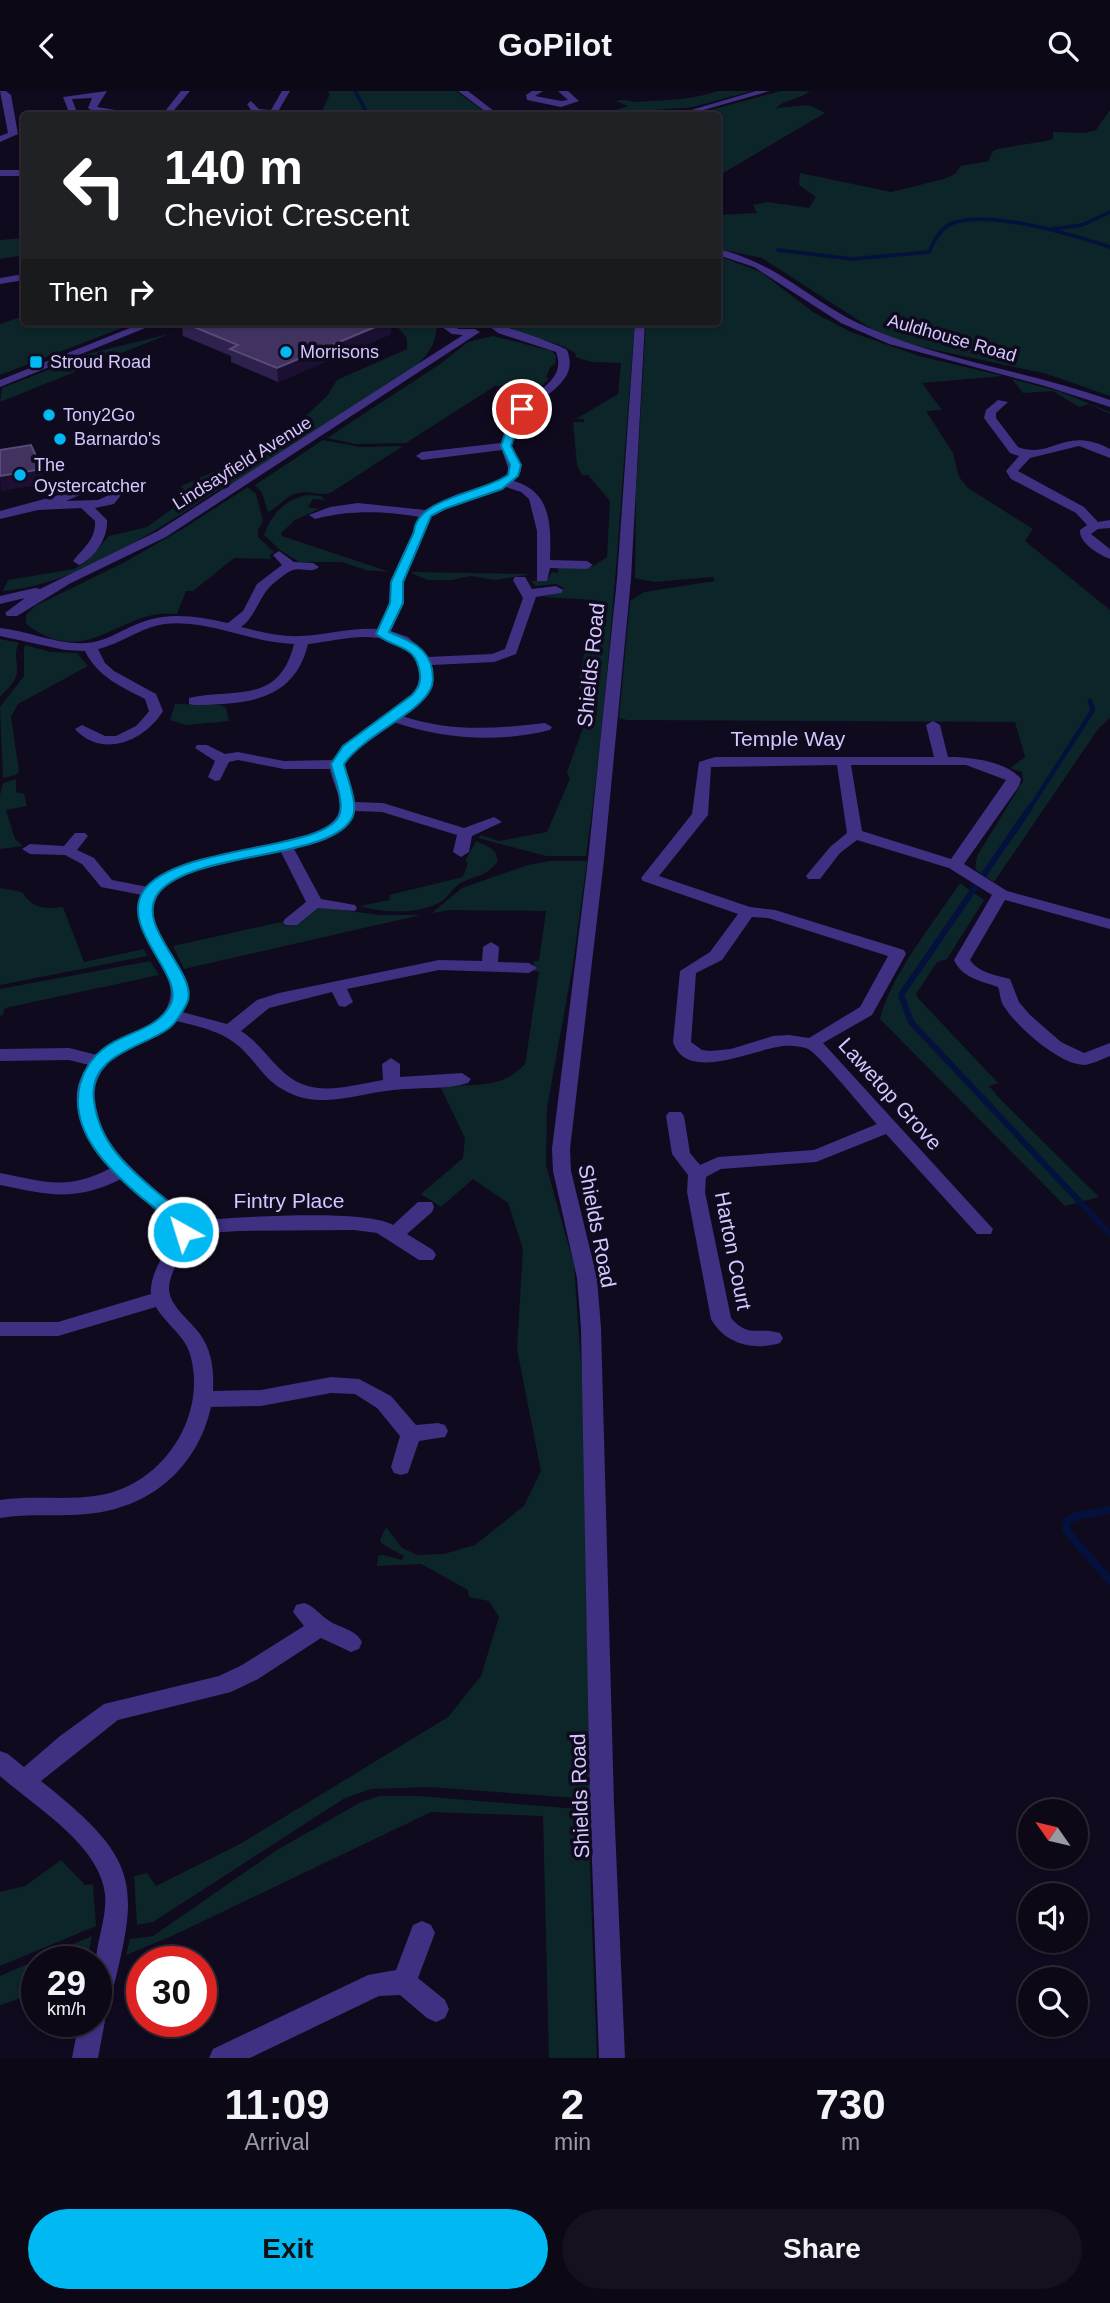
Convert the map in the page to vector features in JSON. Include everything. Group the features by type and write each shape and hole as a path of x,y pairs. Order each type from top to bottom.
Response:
{"street":[{"path":"0,91 7,95 13,134 0,139"},
{"path":"168,112 186,91"},
{"path":"274,112 286,91"},
{"path":"462,91 491,112"},
{"path":"539,91 530,95 530,99 561,104 575,101 562,91"},
{"path":"689,112 766,91"},
{"path":"73,112 67,97 102,93"},
{"path":"99,112 92,108 93,102 102,93"},
{"path":"251,104 256,111 262,112"},
{"path":"0,173 21,173"},
{"name":"Auldhouse Road","path":"721,253 755,262 836,317 889,340 1047,382 1110,404"},
{"path":"0,281 21,278"},
{"path":"0,384 145,326"},
{"path":"441,353 448,326"},
{"path":"315,515 337,501 427,514 459,498 506,483 515,471 506,446 517,414 524,406 556,385 566,362 564,354 556,347 514,335 462,333 450,326"},
{"name":"Lindsayfield Avenue","path":"0,600 52,587 113,560 162,534 400,383 441,353 487,326"},
{"path":"497,326 514,335"},
{"name":"Shields Road","path":"612,2058 602,1804 591,1328 587,1278 562,1171 561,1149 596,860 609,703 624,579 640,326"},
{"path":"1002,402 990,412 990,418 1014,450 1027,454 1042,454 1078,442 1091,444 1110,454"},
{"path":"422,456 448,446 466,453 506,446"},
{"path":"1027,454 1012,471 1015,476 1080,510 1095,526"},
{"path":"506,483 529,492 538,502 542,525 542,571 587,565"},
{"path":"79,501 87,487 100,486 114,492 101,520 99,538 79,561"},
{"path":"4,512 79,501 110,501"},
{"path":"79,501 101,520"},
{"path":"383,634 397,603 397,582 427,514"},
{"path":"1110,524 1095,526 1084,533 1091,542 1110,555"},
{"path":"279,555 290,566"},
{"path":"232,628 246,619 252,611 263,586 290,566 313,567"},
{"path":"424,661 494,658 505,655 515,645 530,598 520,580"},
{"name":"Lindsayfield Avenue","path":"5,623 52,587"},
{"path":"528,594 556,590"},
{"path":"0,600 8,604 5,623 23,635 54,646 90,647 163,620 196,619 264,637 302,641 383,634 411,646 424,661 427,680 425,689 393,717 347,749 337,764 347,806 346,815 330,831 285,846 189,867 163,880 150,892 145,909 148,926 180,987 181,1000 165,1024 115,1048 100,1062 92,1071 85,1097 93,1135 121,1171 178,1219 183,1228 160,1284 161,1298 195,1342 200,1354 202,1399 188,1443 176,1464 166,1474 131,1495 87,1506 29,1505 0,1509"},
{"path":"194,701 236,707 264,692 284,679 300,660 302,641"},
{"path":"82,729 104,741 138,732 151,722 156,711 151,697 109,674 99,665 90,647"},
{"path":"393,717 421,728 446,733 512,739 545,727"},
{"path":"933,725 942,761"},
{"path":"96,758 104,741"},
{"path":"202,748 223,759 238,756 284,765 337,764"},
{"path":"215,777 223,759"},
{"path":"843,760 855,834"},
{"name":"Temple Way","path":"748,912 649,878 700,815 704,765 715,761 967,761 1006,773 1014,779 1012,786 955,865"},
{"path":"347,806 383,808 466,833 494,822"},
{"path":"461,852 466,833"},
{"path":"855,834 955,865 1001,894 1110,925"},
{"path":"814,876 835,850 855,834"},
{"path":"68,851 80,836"},
{"path":"285,846 315,903"},
{"path":"30,849 68,851 88,861 107,884 150,892"},
{"path":"1001,894 962,960 962,965 968,970 1004,983 1008,987 1013,1005 1065,1053 1086,1059 1110,1048"},
{"path":"291,922 315,903 349,908"},
{"path":"748,912 716,956 688,971 682,1042 684,1048 706,1058 721,1057 786,1040 814,1044"},
{"name":"Lawetop Grove","path":"748,912 769,913 898,954 866,1011 817,1039 814,1044 984,1230"},
{"path":"490,966 491,947"},
{"path":"230,1031 263,1004 337,986 439,965 529,968"},
{"path":"337,986 345,1002"},
{"path":"173,1015 230,1031 254,1051 274,1076 296,1090 341,1096 392,1084 462,1079"},
{"path":"0,1055 69,1053 100,1062"},
{"path":"391,1065 392,1084"},
{"name":"Harton Court","path":"675,1116 681,1154 697,1174 696,1192 721,1319 733,1333 761,1341 773,1338"},
{"name":"Harton Court","path":"697,1174 718,1163 816,1156 888,1126"},
{"path":"0,1179 41,1187 75,1189 90,1186 121,1171"},
{"path":"394,1234 425,1207"},
{"name":"Fintry Place","path":"183,1228 238,1224 354,1223 382,1227 426,1255"},
{"path":"0,1329 58,1329 161,1298"},
{"path":"202,1399 261,1398 331,1385 359,1387 384,1402 411,1434"},
{"path":"411,1434 438,1431"},
{"path":"401,1467 411,1434"},
{"path":"24,1781 68,1743 112,1711 223,1685 250,1672 312,1619 351,1642"},
{"path":"0,1761 58,1809 95,1847 108,1866 117,1891 110,1946"},
{"path":"404,1982 422,1933"},
{"path":"222,2058 377,1984 404,1982 436,2010"},
{"path":"85,2058 89,2037"}],"green space":[{"path":"328,91 456,91 485,112 321,112 330,94"},
{"path":"718,91 752,91 693,107 609,112 628,106 616,101 619,100 638,102 698,96"},
{"path":"781,91 810,91 776,108 809,105 825,113 721,174 721,112 703,112"},
{"path":"1110,110 1110,396 1047,374 889,340 762,258 721,250 721,215 757,213 753,205 768,202 809,208 816,197 799,185 800,173 891,192 944,179 955,174 961,166 989,161 996,149 1053,139 1053,132 1085,133 1096,130"},
{"path":"21,238 21,256 0,259 0,240"},
{"path":"721,257 761,272 813,312 851,332 919,356 1003,376 922,383 942,410 926,411 953,453 959,477 968,488 1033,529 1025,541 1110,610 1110,718 1098,729 994,882 975,869 977,856 1023,781 1022,772 1010,768 1025,757 1015,722 619,718 630,601 644,592 715,581 713,577 655,582 635,578 636,491 646,326 721,326"},
{"path":"21,317 21,326 127,326 0,375 0,324"},
{"path":"396,326 436,326 433,343 426,356 410,372 168,523 87,567 60,578 3,591 8,580 74,569 88,560 109,536 147,527 183,501 186,493 181,486 261,451 309,413 328,395 337,380 407,349 407,338"},
{"path":"509,326 635,326 609,656 586,856 546,856 478,838 481,835 499,841 547,832 570,779 567,772 592,703 578,686 595,600 542,597 559,593 564,588 556,584 536,586 531,581 547,580 552,572 558,573 558,567 592,567 607,557 610,501 588,475 582,475 577,465 573,422 584,422 584,419 576,419 618,394 621,363 592,362 575,357 576,354 568,349"},
{"path":"169,334 0,402 2,388 91,353"},
{"path":"493,336 552,351 556,356 555,364 551,366 546,377 549,379 538,389 523,385 495,386 406,443 355,444 327,438 440,364 468,342"},
{"path":"1012,379 1061,392 1110,412 1110,414 1089,404 1079,407 1053,391 1023,393"},
{"path":"323,440 360,447 403,446 332,492 298,493 268,512 262,493 255,485"},
{"path":"248,487 256,494 263,521 258,537 274,552 270,555 271,559 234,558 193,591 186,591 177,614 156,614 138,619 86,640 68,642 48,637 26,624 26,615 35,606 125,562"},
{"path":"308,495 321,496 325,500 313,499 308,507 319,509 295,520 281,533 282,536 390,572 366,570 342,562 299,562 280,550 264,535 280,509 293,500"},
{"path":"411,573 532,574 495,580 471,576 452,580 428,580"},
{"path":"0,639 19,643 16,676 0,697"},
{"path":"26,645 50,652 77,653 88,666 18,704 11,717 19,771 16,775 3,778 0,707 24,676"},
{"path":"175,704 220,705 226,708 229,721 186,725 170,720"},
{"path":"16,779 16,792 24,794 27,806 6,810 15,839 23,846 0,849 0,795 3,783"},
{"path":"476,841 493,850 498,861 485,873 459,884 442,901 413,911 380,910 360,906 390,900 389,895 463,877 468,863 465,861"},
{"path":"549,861 587,861 573,964 547,1108 546,1165 574,1265 586,1434 592,1790 575,1798 430,1787 371,1789 345,1798 153,1922 137,1925 134,1876 147,1873 156,1886 240,1844 448,1717 481,1676 499,1617 489,1601 469,1597 468,1590 421,1564 377,1566 378,1556 402,1560 404,1556 382,1544 380,1540 386,1527 402,1548 418,1555 444,1554 475,1545 524,1506 541,1471 517,1349 523,1249 508,1203 473,1179 441,1207 421,1194 463,1158 465,1138 440,1086 496,1082 525,1064 539,972 533,971 534,961 539,961 546,911 450,910 432,913 462,888 528,865"},
{"path":"960,883 984,900 947,959 937,962 916,994 998,1083 989,1086 1000,1099 1099,1197 1065,1206 880,1019 885,1002 903,967"},
{"path":"0,888 22,892 30,902 40,907 63,907 84,962 144,949 147,956 0,985"},
{"path":"319,907 380,915 421,915 184,969 173,946 281,922 285,926 299,923"},
{"path":"150,961 159,975 5,1008 0,1016 0,989"},
{"path":"380,1796 418,1796 585,1811 588,1816 597,2058 549,2058 543,1816 431,1812 174,1935 148,1946 128,1946 130,1939 153,1936 277,1850 361,1802"},
{"path":"61,1860 85,1885 93,1884 96,1926 48,1946 21,1946 21,1957 0,1966 0,1892 25,1886"},
{"path":"92,1936 90,1946 69,1946"},
{"path":"21,1967 21,1998 0,2005 0,1976"}],"building":[{"path":"192,326 377,326 277,368 230,349 238,345"},
{"path":"31,445 42,469 0,476 0,450"}],"waterway":[{"path":"355,91 366,112"},
{"path":"1052,229 1082,225 1110,212"},
{"path":"778,250 852,259 929,252 945,228 953,223 969,220 1032,226 1110,247"},
{"path":"1028,811 1093,710 1090,701"},
{"path":"1029,809 901,995 911,1022 1110,1234"},
{"path":"1110,1510 1077,1516 1066,1521 1066,1530 1110,1581"}],"place":[{"name":"Morrisons","path":"286,352"},
{"name":"Stroud Road","path":"36,362"},
{"name":"Tony2Go","path":"49,415"},
{"name":"Barnardo's","path":"60,439"},
{"name":"The Oystercatcher","path":"20,475"}],"route":[{"path":"183,1232 178,1219 121,1171 93,1135 85,1097 92,1071 109,1052 165,1024 181,1000 180,987 148,926 145,909 150,892 163,880 189,867 316,838 330,831 346,815 347,806 337,764 347,749 393,717 425,689 427,680 424,661 411,646 383,634 397,603 395,587 414,547 421,523 427,514 440,506 498,487 513,476 515,465 506,446 517,414 522,409"}]}
